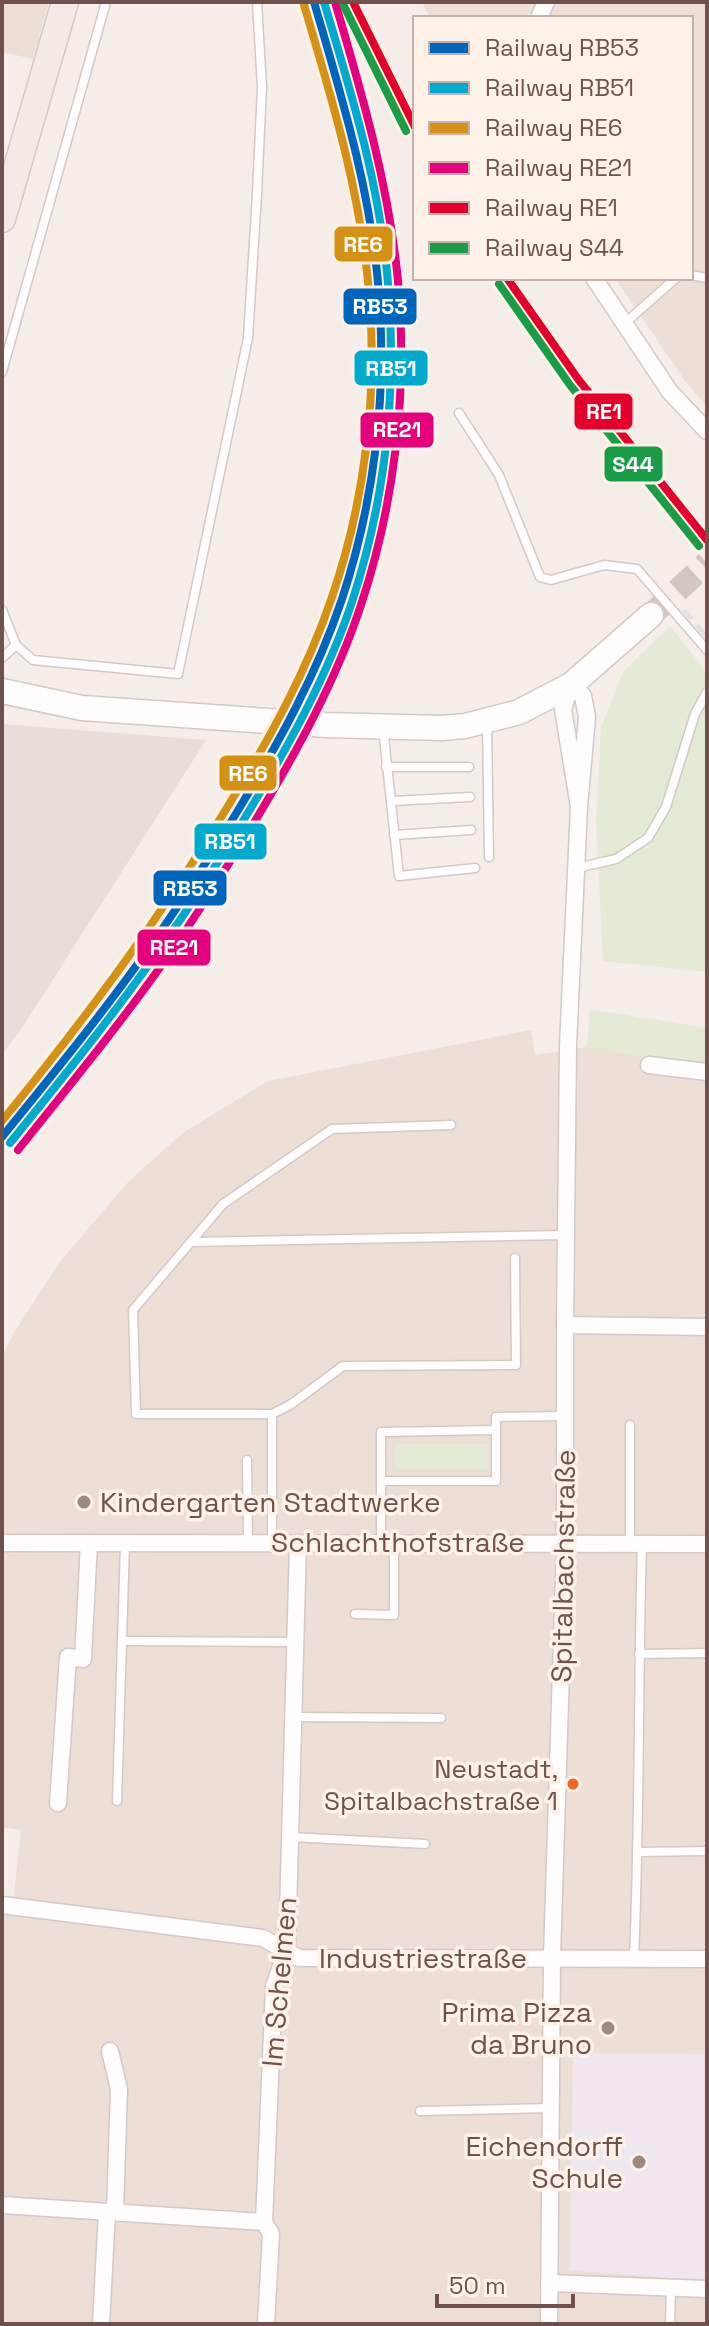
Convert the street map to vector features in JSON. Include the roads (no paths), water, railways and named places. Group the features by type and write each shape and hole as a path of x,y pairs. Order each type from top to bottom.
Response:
{"main road":[{"path":"2,219 6,187 65,2"}],"street":[{"path":"595,280 670,392 707,431"},
{"path":"2,710 82,708 383,727 442,728 487,722 519,712 571,685 651,615"},
{"name":"Spitalbachstraße","path":"549,2324 552,1957 565,1542 568,1046 579,807 563,709 571,685"},
{"path":"2,691 82,708"},
{"path":"649,1065 707,1072"},
{"path":"565,1325 707,1327"},
{"name":"Schlachthofstraße","path":"2,1543 707,1544"},
{"path":"58,1803 68,1657 83,1659 89,1543"},
{"name":"Im Schelmen","path":"266,2324 271,2234 264,2222 274,1986 287,1950 298,1543"},
{"name":"Industriestraße","path":"2,1905 263,1938 299,1958 707,1959"},
{"path":"101,2324 119,2089 110,2051"},
{"path":"2,2205 264,2222"},
{"path":"549,2283 707,2289"}],"lane":[{"path":"2,372 106,2"},
{"path":"2,610 16,645 33,660 178,674 248,338 262,87 257,2"},
{"path":"624,324 674,280"},
{"path":"459,413 499,475 540,577 551,580 604,565 637,569 707,650"},
{"path":"2,658 16,645"},
{"path":"576,868 616,859 648,838 666,807 695,714 707,692"},
{"path":"487,722 489,857"},
{"path":"383,727 391,801 388,824 394,835 399,876 475,868"},
{"path":"386,767 469,767"},
{"path":"391,801 470,797"},
{"path":"394,835 471,830"},
{"path":"451,1125 332,1129 223,1204 133,1310 136,1414 272,1414 290,1405 343,1366 516,1365 515,1258"},
{"path":"192,1242 566,1235"},
{"path":"272,1414 272,1543"},
{"path":"381,1481 496,1481 496,1417 565,1416"},
{"path":"630,1425 639,1654 639,1852 634,1957"},
{"path":"355,1614 394,1615 381,1481 381,1432 496,1430"},
{"path":"247,1460 248,1543"},
{"path":"117,1801 125,1543"},
{"path":"122,1641 296,1642"},
{"path":"639,1654 707,1653"},
{"path":"293,1717 441,1718"},
{"path":"290,1837 425,1844"},
{"path":"639,1852 707,1851"},
{"path":"420,2111 551,2108"},
{"path":"670,2324 671,2287"}],"tunnel":[{"path":"651,615 707,563"}],"railway":[{"path":"684,610 707,637"}],"rail line":[{"name":"RB53","path":"2,1137 144,955 237,812 309,681 332,627 353,562 376,449 381,372 379,295 363,184 314,2"},
{"name":"RB51","path":"10,1143 132,987 228,846 318,685 342,630 363,565 380,490 389,413 389,297 386,259 373,185 356,111 324,2"},
{"name":"RE21","path":"18,1150 161,966 246,836 300,743 327,689 351,633 372,567 390,490 399,411 399,292 383,182 335,2"},
{"name":"RE1","path":"353,2 413,123"},
{"name":"RE6","path":"2,1121 63,1045 148,928 243,781 299,678 322,625 343,561 361,485 370,408 369,293 352,183 304,5"},
{"name":"S44","path":"344,6 406,131"},
{"name":"RE1","path":"508,280 578,379 707,540"},
{"name":"S44","path":"499,284 570,385 699,546"}],"place":[{"name":"Kindergarten Stadtwerke","path":"84,1502"},
{"name":"Neustadt, Spitalbachstraße 1","path":"573,1784"},
{"name":"Prima Pizza da Bruno","path":"608,2028"},
{"name":"Eichendorff Schule","path":"639,2162"}]}
